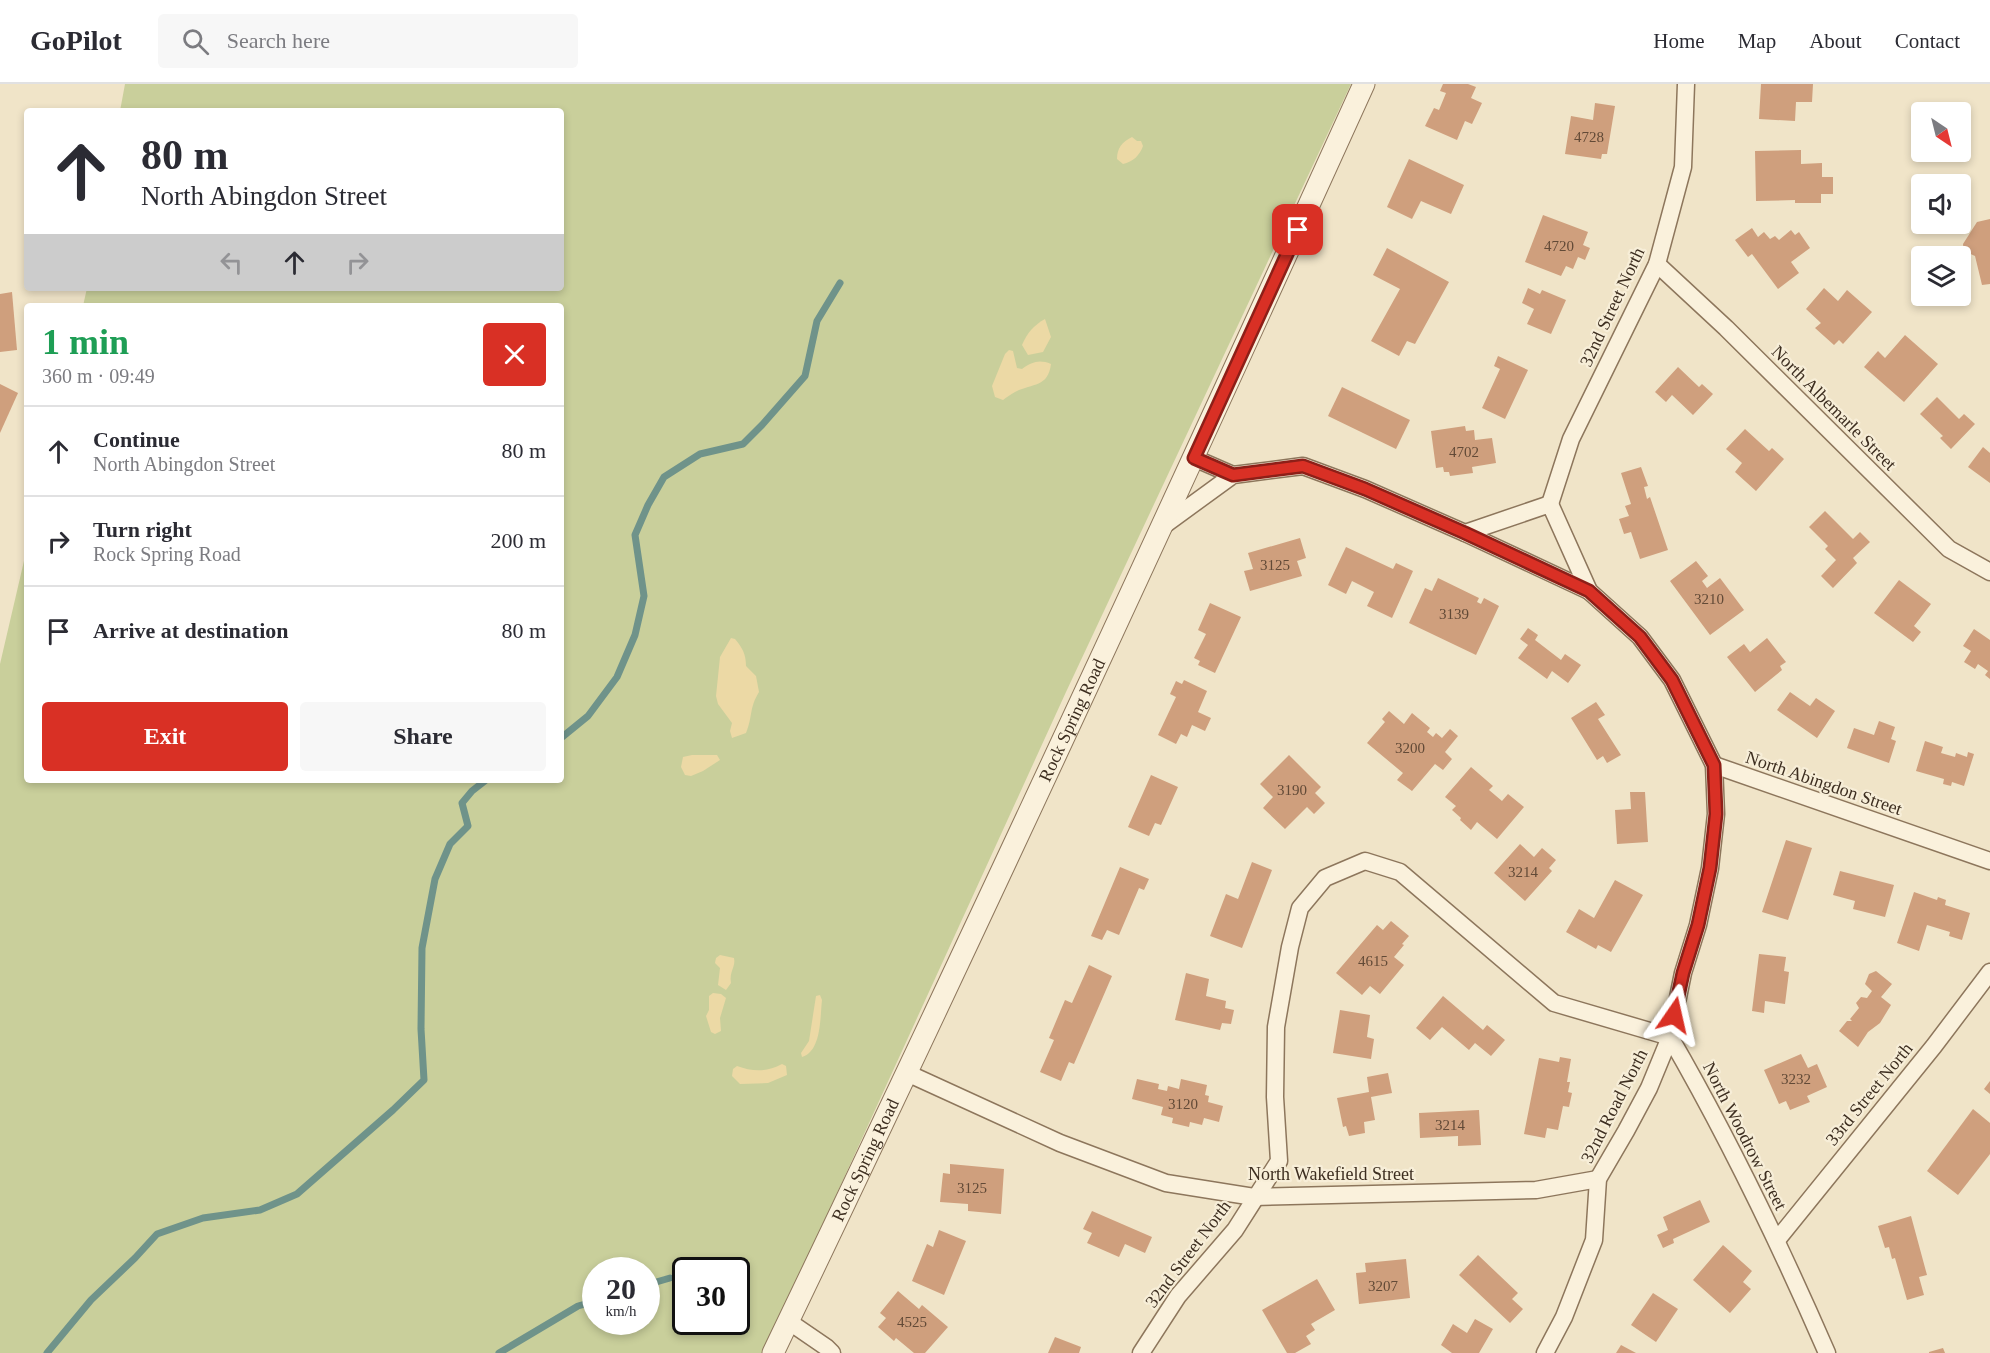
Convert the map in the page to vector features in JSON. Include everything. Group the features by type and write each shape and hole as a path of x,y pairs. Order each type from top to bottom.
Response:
{"street":[{"name":"Rock Spring Road","path":"773,1353 1163,526 1364,84"},
{"name":"32nd Street North","path":"1550,504 1571,439 1657,264 1683,167 1686,84"},
{"name":"North Albemarle Street","path":"1657,264 1726,328 1949,549 1990,572"},
{"path":"1194,458 1233,475"},
{"path":"1163,526 1233,475 1303,466 1365,489 1589,591 1640,637 1672,680 1714,765"},
{"path":"1465,533 1550,504 1589,591"},
{"name":"North Abingdon Street","path":"1714,765 1990,861"},
{"name":"32nd Road North","path":"1545,1353 1564,1317 1594,1240 1598,1179 1644,1096 1670,1036 1683,973 1698,925 1710,868 1716,814 1714,765"},
{"name":"32nd Street North","path":"1141,1353 1178,1296 1235,1230 1279,1161 1275,1097 1276,1027 1290,948 1300,908 1325,878 1365,861 1400,872 1554,1003 1670,1036"},
{"name":"33rd Street North","path":"1777,1240 1934,1046 1990,972"},
{"name":"North Woodrow Street","path":"1670,1036 1708,1102 1777,1240 1827,1353"},
{"name":"North Wakefield Street","path":"907,1073 1060,1143 1166,1183 1254,1197 1536,1190 1598,1179"},
{"path":"788,1321 832,1353"}],"green space":[{"path":"125,84 1351,84 1066,692 764,1353 0,1353 0,664 24,561 24,783 564,783 564,303 84,303 86,291 564,291 564,108 121,108"}],"sand":[{"path":"1132,137 1141,141 1143,146 1136,158 1123,164 1117,159 1119,149"},
{"path":"1045,319 1051,337 1043,352 1028,355 1022,345 1034,327"},
{"path":"1009,350 1013,351 1017,368 1022,369 1039,362 1051,364 1043,381 1021,389 1003,400 995,397 992,386 1005,354"},
{"path":"731,638 735,639 742,648 746,666 756,676 759,692 746,733 732,738 730,731 732,723 718,704 716,696 720,657"},
{"path":"717,755 720,760 703,771 691,776 685,775 681,767 683,757"},
{"path":"720,955 734,958 731,983 726,990 718,985 720,968 715,963 716,958"},
{"path":"713,993 721,994 726,998 720,1018 721,1031 715,1034 711,1032 706,1016 709,1010 709,996"},
{"path":"820,995 822,1000 817,1041 809,1053 802,1057 801,1053 809,1041 816,996"},
{"path":"782,1064 786,1066 787,1075 768,1083 740,1084 732,1076 733,1069 737,1066 760,1070 771,1069"}],"building":[{"path":"1443,84 1468,84 1476,87 1471,98 1482,103 1472,124 1465,121 1457,140 1425,126 1434,108 1439,110 1446,93 1440,91"},
{"path":"1761,84 1813,84 1812,102 1796,102 1795,121 1759,119"},
{"path":"1595,103 1615,106 1607,154 1602,154 1601,159 1565,154 1571,116 1593,120"},
{"path":"1801,150 1801,164 1822,163 1822,177 1833,177 1833,194 1821,194 1821,203 1795,203 1795,200 1756,201 1755,151"},
{"path":"1409,159 1464,185 1451,214 1421,201 1412,219 1387,207"},
{"path":"1543,215 1588,232 1583,245 1590,248 1585,260 1578,257 1573,269 1566,266 1561,276 1525,262"},
{"path":"1990,219 1990,284 1982,285 1975,256 1971,254 1971,246 1963,246 1977,222"},
{"path":"1752,228 1758,237 1764,232 1770,239 1775,236 1779,240 1791,230 1795,235 1799,232 1810,248 1791,262 1799,273 1778,289 1752,254 1748,257 1735,240"},
{"path":"1387,248 1449,282 1415,344 1407,341 1399,356 1371,341 1400,289 1373,275"},
{"path":"1528,288 1540,294 1542,290 1566,300 1551,334 1527,324 1534,309 1522,303"},
{"path":"1824,288 1838,301 1847,290 1872,312 1843,344 1839,340 1834,345 1815,328 1821,323 1806,309"},
{"path":"12,292 17,350 0,352 0,294"},
{"path":"1905,335 1938,364 1904,402 1864,367 1878,351 1885,358"},
{"path":"1498,356 1528,370 1505,419 1482,408 1500,369 1494,366"},
{"path":"1678,367 1699,387 1702,384 1713,394 1693,415 1672,395 1666,402 1655,392"},
{"path":"0,384 18,393 0,433"},
{"path":"1342,387 1410,420 1396,449 1328,416"},
{"path":"1937,397 1959,419 1964,414 1975,424 1951,449 1940,438 1943,436 1920,414"},
{"path":"1465,426 1466,431 1474,430 1475,440 1492,438 1496,463 1472,467 1473,473 1450,476 1449,472 1444,472 1443,467 1436,468 1431,431"},
{"path":"1745,429 1769,451 1772,448 1784,459 1756,491 1735,472 1742,463 1726,449"},
{"path":"1983,447 1990,453 1990,483 1968,467"},
{"path":"1641,467 1648,486 1644,487 1647,499 1650,497 1668,550 1640,559 1631,532 1624,534 1619,519 1629,516 1625,506 1631,504 1621,473"},
{"path":"1825,511 1853,539 1860,532 1870,542 1853,558 1857,563 1833,588 1821,576 1836,560 1825,549 1828,546 1809,527"},
{"path":"1300,538 1306,558 1297,561 1302,576 1250,591 1244,571 1253,569 1248,553"},
{"path":"1346,547 1393,569 1396,563 1413,571 1392,618 1367,606 1374,592 1352,581 1346,594 1328,585"},
{"path":"1696,561 1708,576 1702,581 1707,588 1720,578 1744,610 1710,635 1670,581"},
{"path":"1438,578 1479,598 1477,602 1481,604 1484,598 1499,606 1476,655 1409,623 1425,588 1432,591"},
{"path":"1899,580 1931,604 1914,626 1921,632 1913,642 1874,613"},
{"path":"1210,603 1241,617 1215,673 1198,665 1200,661 1194,658 1206,634 1198,630"},
{"path":"1528,628 1538,635 1535,640 1561,660 1565,654 1581,665 1568,683 1552,671 1547,679 1518,658 1528,645 1520,639"},
{"path":"1974,629 1990,640 1990,679 1985,675 1988,671 1978,664 1975,669 1964,662 1971,651 1963,646"},
{"path":"1767,638 1786,662 1780,666 1782,670 1755,692 1727,657 1744,644 1750,652"},
{"path":"1184,680 1207,691 1198,712 1211,718 1205,731 1192,725 1187,737 1181,734 1176,744 1158,735 1176,697 1170,694 1176,681 1182,684"},
{"path":"1790,692 1810,706 1816,698 1835,711 1817,738 1777,710"},
{"path":"1596,702 1605,715 1598,719 1621,755 1607,763 1603,756 1597,760 1571,718"},
{"path":"1389,711 1404,724 1412,713 1430,728 1427,732 1433,737 1436,733 1442,738 1450,729 1458,736 1445,752 1452,759 1443,770 1435,764 1412,791 1397,780 1403,773 1367,743 1385,722 1382,719"},
{"path":"1879,721 1895,727 1891,739 1896,741 1889,763 1847,748 1854,728 1874,735"},
{"path":"1925,741 1943,747 1941,753 1955,757 1956,753 1967,757 1968,752 1974,754 1964,786 1952,782 1951,786 1943,784 1944,779 1916,771"},
{"path":"1289,755 1321,787 1315,793 1325,803 1314,814 1307,807 1285,829 1263,808 1273,797 1260,784"},
{"path":"1471,767 1493,786 1489,790 1502,801 1508,794 1524,807 1497,839 1477,822 1471,830 1452,810 1456,806 1445,797"},
{"path":"1151,775 1178,787 1161,825 1155,823 1149,836 1128,827"},
{"path":"1630,792 1645,792 1648,842 1617,844 1615,810 1631,809"},
{"path":"1786,840 1812,848 1788,920 1762,912"},
{"path":"1520,844 1534,857 1542,848 1556,860 1549,868 1552,871 1525,901 1494,873"},
{"path":"1252,862 1272,870 1242,948 1210,936 1226,894 1238,899"},
{"path":"1120,867 1149,879 1144,890 1139,888 1119,935 1107,930 1102,940 1091,936"},
{"path":"1840,871 1894,885 1885,917 1853,909 1855,901 1833,895"},
{"path":"1615,880 1643,895 1611,952 1598,945 1596,949 1566,932 1579,909 1594,918"},
{"path":"1914,892 1937,900 1938,897 1946,900 1945,905 1970,913 1962,940 1949,936 1950,932 1927,925 1919,951 1897,943"},
{"path":"1391,921 1409,936 1394,957 1404,965 1380,994 1370,986 1362,995 1336,973 1377,925 1383,930"},
{"path":"1759,954 1786,957 1784,971 1789,972 1785,1004 1765,1001 1764,1013 1752,1011"},
{"path":"1089,965 1112,976 1074,1064 1069,1062 1061,1081 1040,1072 1054,1040 1049,1038 1065,1000 1072,1003"},
{"path":"1876,971 1892,984 1881,997 1891,1005 1880,1023 1868,1032 1858,1047 1839,1031 1847,1021 1852,1021 1850,1019 1859,1008 1856,1003 1861,997 1867,998 1872,991 1865,984 1869,974"},
{"path":"1186,973 1209,979 1206,996 1226,1001 1225,1008 1234,1010 1231,1024 1222,1023 1220,1030 1175,1020"},
{"path":"1443,996 1483,1030 1487,1025 1505,1040 1491,1056 1475,1043 1469,1050 1442,1027 1430,1040 1416,1028"},
{"path":"1340,1010 1370,1015 1367,1037 1374,1039 1371,1059 1333,1053"},
{"path":"1801,1054 1808,1068 1817,1064 1827,1087 1807,1096 1810,1102 1790,1110 1786,1101 1779,1104 1764,1070"},
{"path":"1560,1057 1571,1059 1567,1082 1570,1082 1568,1092 1572,1093 1569,1107 1563,1106 1558,1130 1547,1128 1545,1138 1524,1134 1539,1058 1559,1062"},
{"path":"1388,1073 1392,1093 1371,1097 1375,1120 1364,1122 1365,1133 1349,1136 1346,1126 1343,1127 1337,1098 1369,1092 1367,1077"},
{"path":"1137,1079 1159,1084 1158,1089 1167,1091 1168,1086 1179,1089 1181,1079 1207,1085 1205,1095 1209,1096 1208,1102 1223,1106 1219,1122 1204,1118 1202,1125 1190,1122 1189,1127 1172,1123 1173,1118 1161,1115 1163,1107 1132,1099"},
{"path":"1990,1081 1990,1094 1984,1089"},
{"path":"1973,1109 1990,1123 1990,1154 1958,1195 1927,1171"},
{"path":"1479,1110 1481,1145 1458,1146 1458,1136 1420,1138 1419,1113"},
{"path":"950,1164 1004,1169 1001,1214 968,1211 968,1204 940,1202 943,1173 950,1174"},
{"path":"1700,1200 1710,1222 1673,1239 1674,1243 1663,1248 1657,1235 1668,1230 1663,1217"},
{"path":"1092,1211 1152,1237 1145,1253 1125,1244 1119,1257 1087,1243 1092,1233 1083,1229"},
{"path":"1911,1216 1927,1275 1919,1277 1924,1295 1907,1300 1895,1258 1892,1259 1889,1247 1885,1248 1878,1226"},
{"path":"939,1230 966,1241 944,1295 912,1281 927,1244 933,1247"},
{"path":"1723,1245 1752,1271 1743,1282 1751,1289 1730,1313 1693,1280"},
{"path":"1478,1255 1518,1293 1512,1299 1523,1309 1510,1323 1459,1275"},
{"path":"1406,1259 1410,1298 1359,1304 1356,1273 1366,1272 1365,1263"},
{"path":"1317,1279 1335,1310 1311,1324 1315,1330 1306,1336 1311,1344 1295,1353 1287,1353 1262,1310"},
{"path":"898,1291 919,1309 922,1305 948,1327 925,1353 914,1353 896,1338 894,1341 878,1327 886,1318 880,1313"},
{"path":"1653,1293 1678,1309 1656,1342 1631,1325"},
{"path":"1475,1319 1493,1329 1479,1353 1452,1353 1441,1345 1453,1324 1467,1333"},
{"path":"1055,1337 1081,1347 1079,1353 1048,1353"},
{"path":"1621,1345 1636,1353 1616,1353"},
{"path":"1943,1348 1945,1353 1929,1353 1929,1352"}],"waterway":[{"path":"564,736 588,716 617,677 635,635 644,596 635,535 664,477 700,454 743,444 762,425 805,376 817,321 840,283"},
{"path":"47,1353 91,1300 157,1234 203,1218 260,1210 297,1194 424,1080 421,1029 422,948 435,879 450,844 468,826 462,803 482,783"},
{"path":"660,1281 670,1278"},
{"path":"499,1353 582,1305"}],"route":[{"path":"1298,230 1194,458 1233,475 1303,466 1365,489 1589,591 1640,637 1672,680 1714,765 1716,814 1710,868 1698,925 1683,973 1674,1015"}]}
